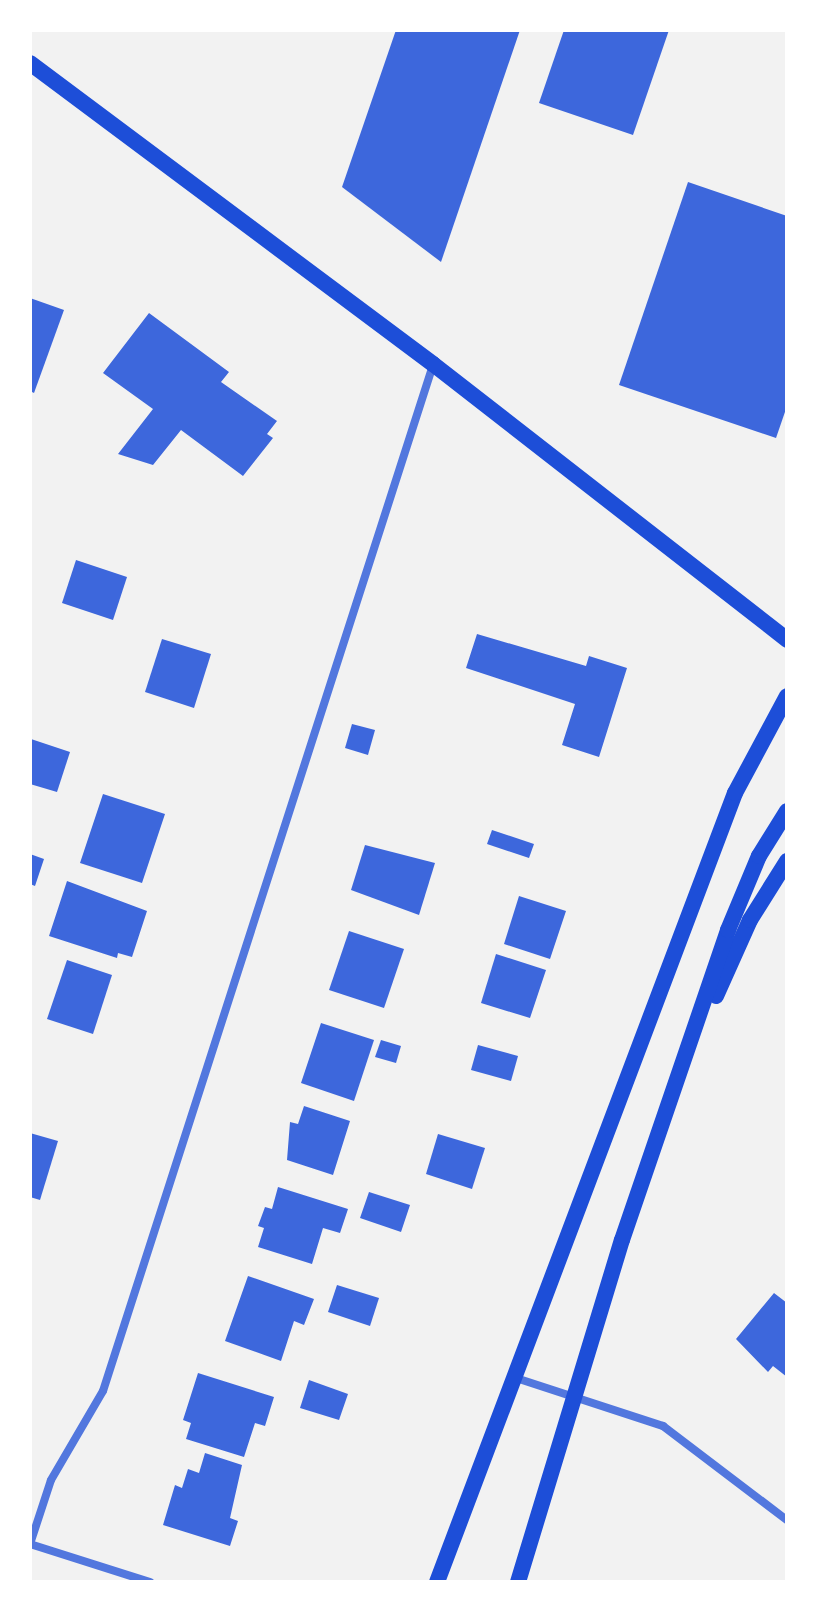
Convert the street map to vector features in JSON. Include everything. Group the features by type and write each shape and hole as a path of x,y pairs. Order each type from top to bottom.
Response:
{"main road":[{"path":"30,63 433,364 787,640"},
{"path":"437,1582 735,793 787,696"},
{"path":"518,1582 577,1401 651,1152 744,889 787,811"},
{"path":"651,1152 737,947 787,861"}],"street":[{"path":"150,1582 30,1544 51,1480 103,1391 433,364"},
{"path":"516,1378 577,1401 663,1426 787,1520"}],"building":[{"path":"396,30 520,30 441,262 342,187"},
{"path":"564,30 669,30 633,135 539,103"},
{"path":"688,182 787,216 787,406 776,438 619,385"},
{"path":"30,298 64,310 34,393 30,391"},
{"path":"149,313 229,372 221,382 277,421 267,434 273,438 243,476 181,430 153,465 118,454 153,409 103,373"},
{"path":"76,560 127,577 113,620 62,603"},
{"path":"477,634 586,666 589,656 627,668 599,757 562,745 575,704 466,668"},
{"path":"162,639 211,654 194,708 145,692"},
{"path":"352,724 375,730 368,755 345,748"},
{"path":"31,739 70,752 57,792 30,784"},
{"path":"103,794 165,814 142,883 80,863"},
{"path":"492,830 534,844 529,858 487,844"},
{"path":"365,845 435,863 419,915 351,890"},
{"path":"30,854 44,859 35,886 30,884"},
{"path":"67,881 147,911 132,957 118,953 117,958 49,936"},
{"path":"519,896 566,911 550,959 504,944"},
{"path":"349,931 404,949 384,1008 329,990"},
{"path":"496,954 546,970 530,1018 481,1003"},
{"path":"67,960 112,975 93,1034 47,1019"},
{"path":"321,1023 374,1040 354,1101 301,1083"},
{"path":"381,1040 401,1046 396,1063 375,1057"},
{"path":"478,1045 518,1056 511,1081 471,1070"},
{"path":"304,1106 350,1121 333,1175 287,1160 290,1122 298,1124"},
{"path":"30,1133 58,1141 40,1200 30,1197"},
{"path":"438,1134 485,1148 472,1189 426,1174"},
{"path":"278,1187 348,1209 340,1233 323,1228 312,1264 258,1247 264,1228 258,1226 265,1207 272,1209"},
{"path":"369,1192 410,1205 401,1232 360,1218"},
{"path":"248,1276 314,1299 304,1325 294,1321 281,1361 225,1341"},
{"path":"337,1285 379,1298 370,1326 328,1312"},
{"path":"774,1293 787,1303 787,1377 773,1366 768,1372 736,1339"},
{"path":"198,1373 274,1397 265,1426 255,1423 244,1457 186,1439 191,1423 183,1420"},
{"path":"309,1380 348,1394 339,1420 300,1408"},
{"path":"205,1453 242,1465 230,1518 238,1521 230,1546 163,1525 175,1485 182,1488 188,1469 199,1473"}]}
